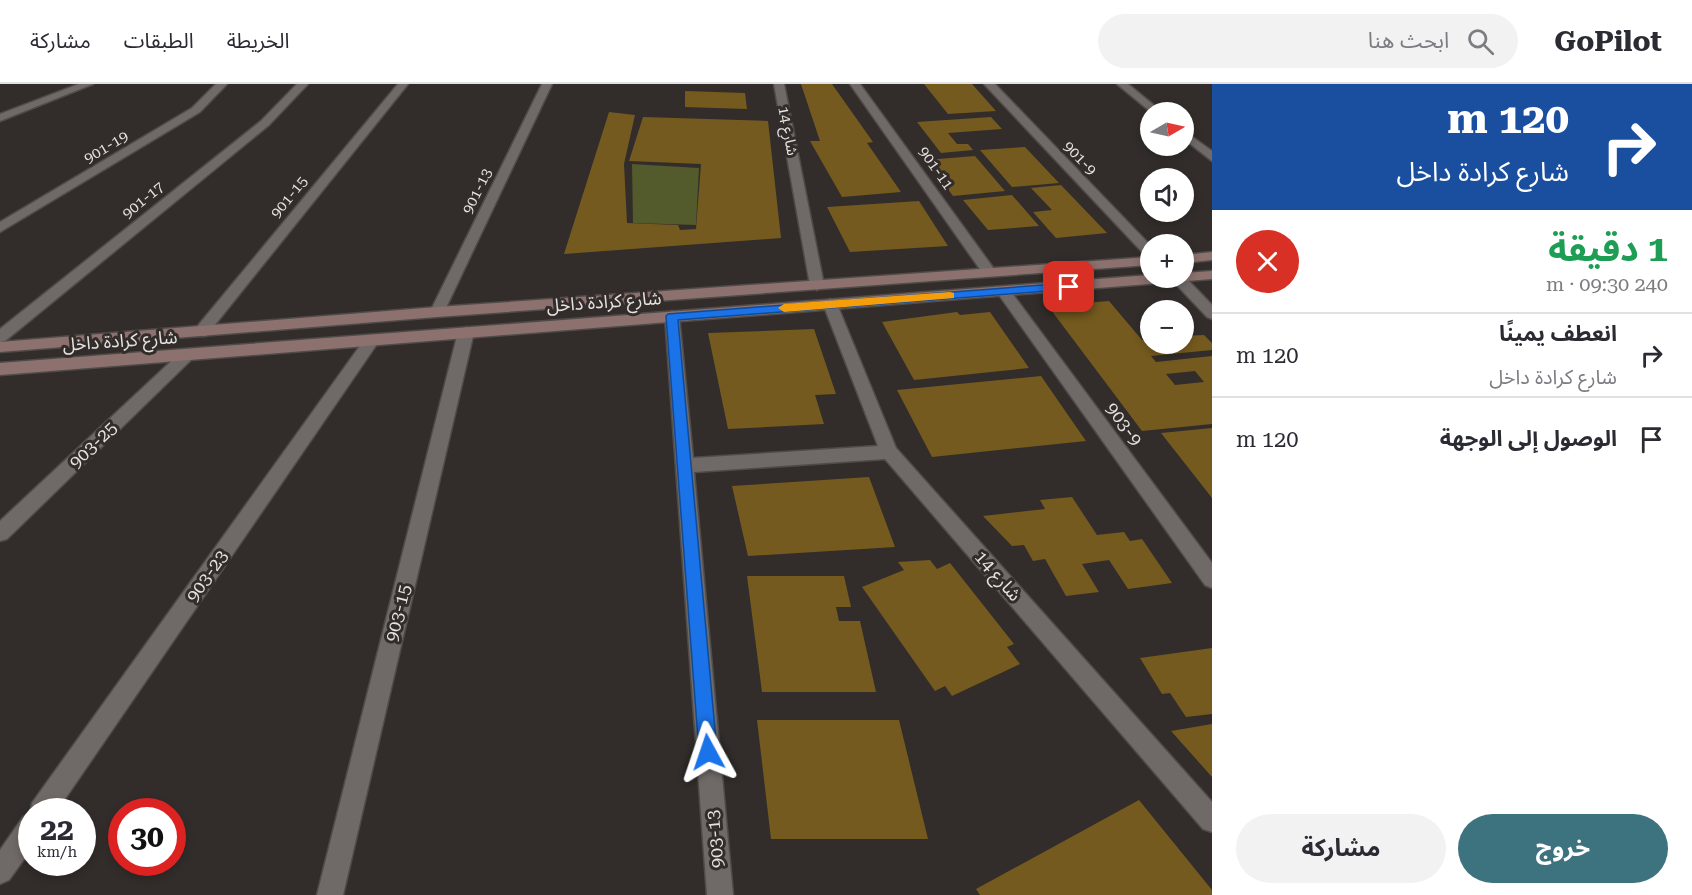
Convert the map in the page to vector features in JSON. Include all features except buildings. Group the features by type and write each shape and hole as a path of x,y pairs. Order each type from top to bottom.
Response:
{"main road":[{"path":"1194,258 1212,256"},
{"name":"شارع كرادة داخل","path":"0,347 437,312 1140,262"},
{"name":"شارع كرادة داخل","path":"1194,277 1212,275"},
{"name":"شارع كرادة داخل","path":"0,369 1140,281"}],"street":[{"path":"0,128 88,84"},
{"name":"901-19","path":"0,228 196,110 222,84"},
{"name":"901-17","path":"0,337 265,123 303,84"},
{"name":"901-15","path":"201,332 403,84"},
{"name":"901-13","path":"437,312 547,84"},
{"name":"شارع 14","path":"779,84 817,285"},
{"name":"901-11","path":"855,84 989,272"},
{"name":"901-9","path":"989,84 1140,242"},
{"path":"1122,84 1144,102"},
{"path":"0,118 73,91"},
{"path":"1194,142 1212,157"},
{"path":"1187,288 1212,314"},
{"name":"903-9","path":"1004,292 1212,579"},
{"name":"شارع 14","path":"830,304 889,452 1212,820"},
{"name":"903-13","path":"672,316 720,895"},
{"name":"903-15","path":"330,895 466,332"},
{"name":"903-23","path":"52,798 372,340"},
{"name":"903-25","path":"0,533 186,356"},
{"path":"684,466 889,452"},
{"path":"0,871 18,846"}],"green space":[{"path":"632,164 699,168 696,225 633,223"}],"slow traffic":[{"path":"784,308 950,296"}],"route":[{"path":"708,752 672,316 1069,287"}]}
